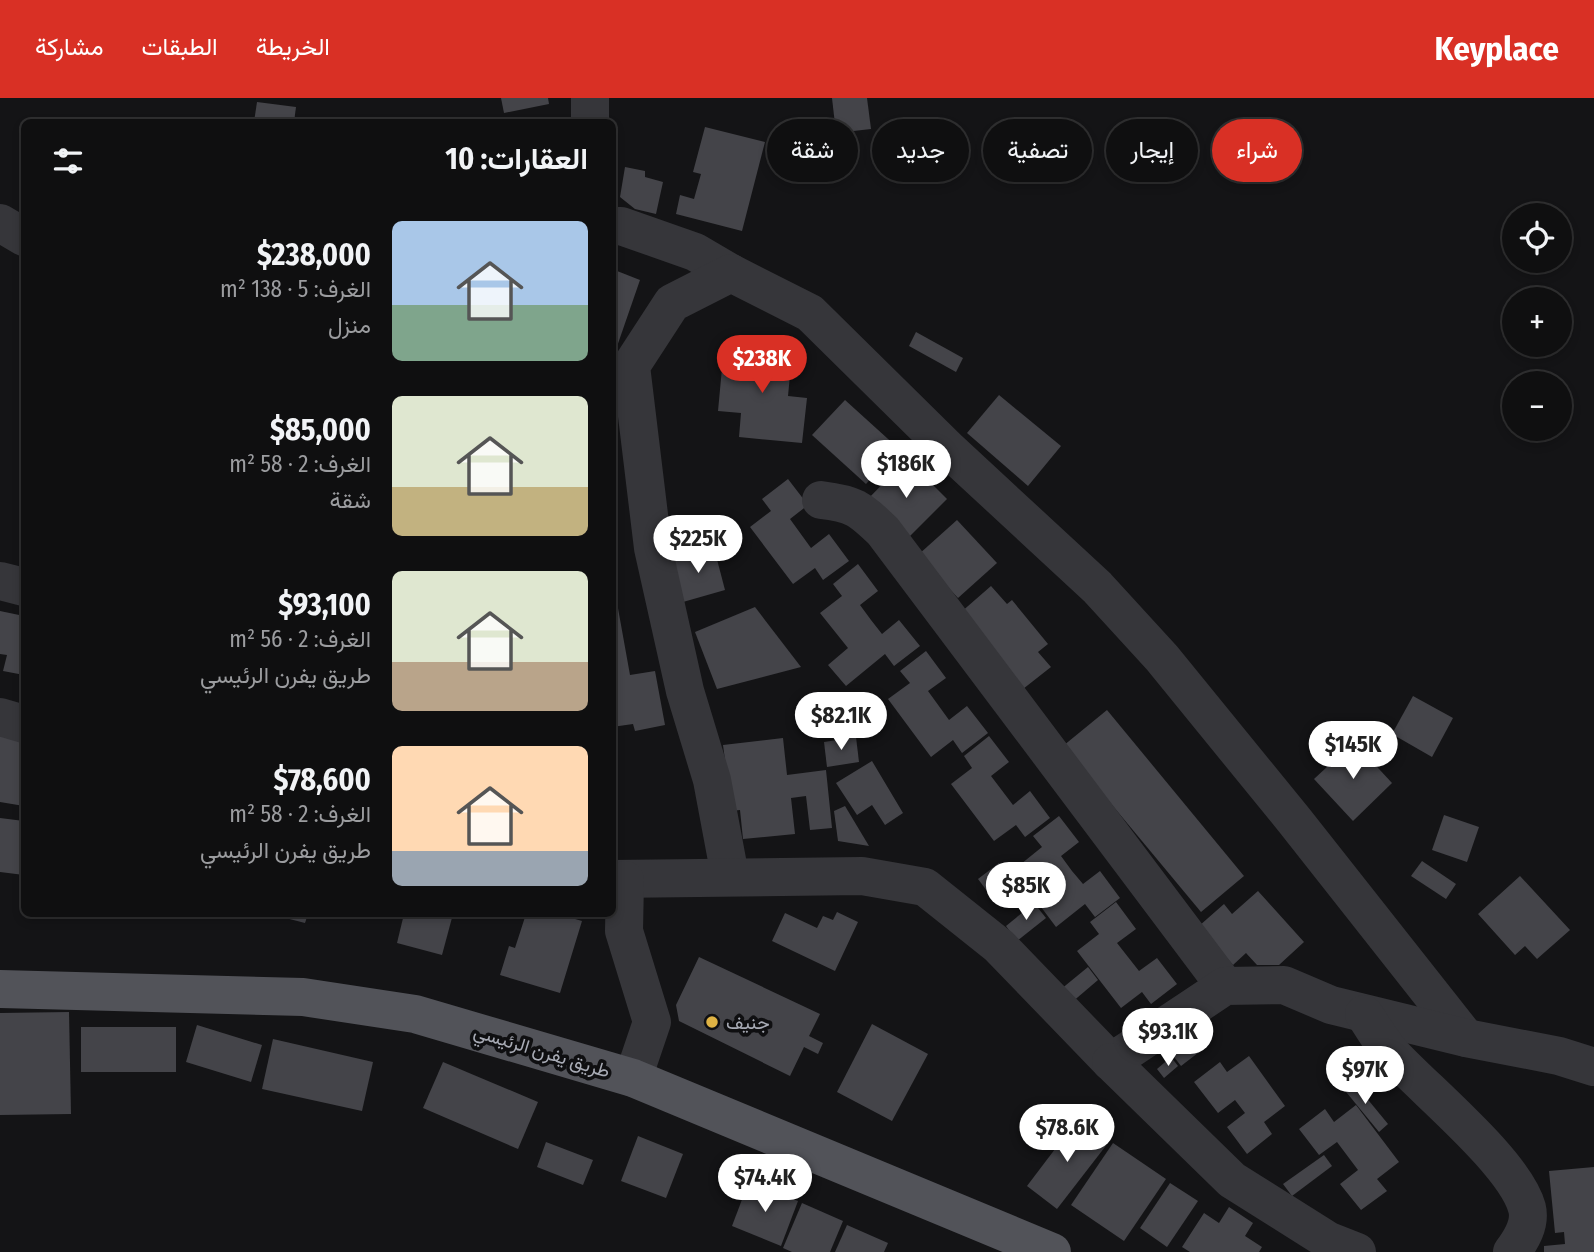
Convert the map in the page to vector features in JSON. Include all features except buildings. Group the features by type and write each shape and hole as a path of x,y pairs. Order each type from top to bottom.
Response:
{"main road":[{"name":"طريق يفرن الرئيسي","path":"0,989 303,997 415,1014 634,1078 1052,1252"}],"street":[{"path":"590,98 590,119"},
{"path":"616,221 695,252 810,313 949,450 1097,587 1170,669 1294,820 1466,1038"},
{"path":"0,223 21,235"},
{"path":"730,876 712,780 685,691 653,548 631,366 672,303 731,273"},
{"path":"821,500 844,503 861,510 883,531 1225,986"},
{"path":"0,581 21,586"},
{"path":"0,717 21,723"},
{"path":"634,1078 652,1022 624,931 619,879 862,876 925,887 999,946 1111,1062 1232,1180 1329,1241 1357,1252"},
{"path":"1111,1062 1225,986 1284,985 1331,1005 1364,1014 1559,1056 1594,1067"},
{"path":"1364,1014 1390,1052 1519,1186 1528,1211 1523,1237 1512,1252"}],"place":[{"name":"جنيف","path":"712,1022"}]}
